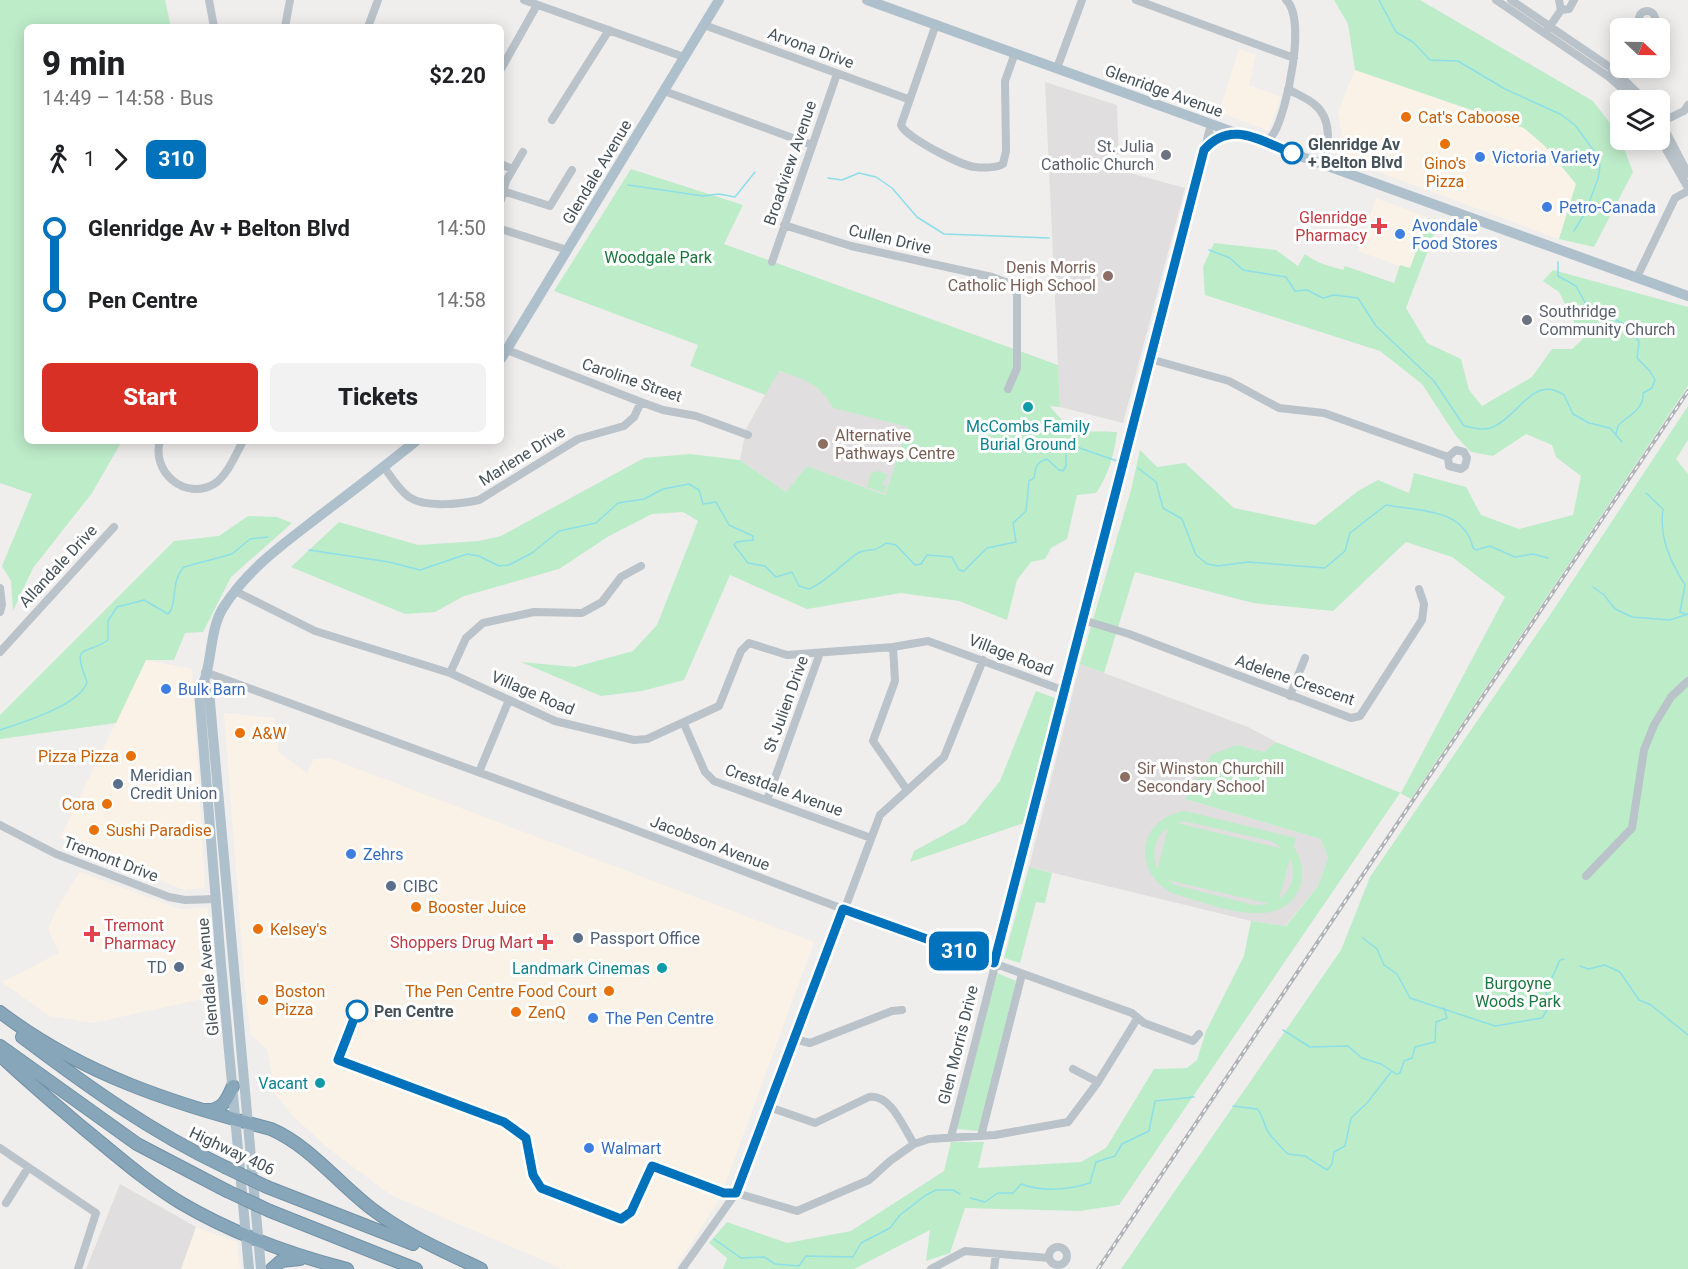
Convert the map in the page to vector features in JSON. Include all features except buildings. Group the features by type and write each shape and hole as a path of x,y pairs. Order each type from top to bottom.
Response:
{"highway":[{"path":"0,1012 77,1063 159,1098 286,1136 306,1150 346,1189 406,1234 481,1269"},
{"name":"Highway 406","path":"0,1018 21,1037 111,1104 182,1147 267,1187 476,1269"},
{"path":"0,1046 129,1138 227,1191 270,1211 416,1269"},
{"path":"0,1055 27,1082 136,1173 182,1203 252,1237 347,1269"},
{"path":"202,1110 214,1110 224,1104 233,1086"},
{"path":"272,1269 287,1259 327,1264"}],"main road":[{"name":"Glendale Avenue","path":"504,355 719,0"},
{"name":"Glenridge Avenue","path":"867,0 1688,296"},
{"path":"1204,150 1215,137 1235,132"},
{"name":"Glendale Avenue","path":"242,1121 233,1086 209,691 205,678 220,614 242,579 266,557 412,444"},
{"name":"Glendale Avenue","path":"222,900 252,1237 249,1269"},
{"name":"Glendale Avenue","path":"252,1237 261,1269"}],"street":[{"path":"209,0 213,24"},
{"path":"286,24 290,0"},
{"path":"370,24 378,0"},
{"path":"524,0 684,57"},
{"path":"1057,68 1082,0"},
{"path":"1136,0 1294,58"},
{"path":"1264,142 1274,134 1288,89 1294,58 1293,12 1286,0"},
{"path":"1496,0 1548,30 1610,72"},
{"path":"1512,0 1548,30"},
{"path":"1548,30 1561,10 1558,0"},
{"path":"1561,10 1569,9 1574,0"},
{"path":"504,64 537,5"},
{"path":"936,24 908,99 901,125 903,131 969,166 999,167 1003,164 1006,151 1005,81 1015,53"},
{"name":"Arvona Drive","path":"704,25 908,99"},
{"path":"552,120 609,30"},
{"name":"Broadview Avenue","path":"772,262 837,74"},
{"path":"1615,78 1626,90"},
{"path":"1617,78 1632,90"},
{"path":"1288,89 1314,104 1320,112 1328,136 1328,149 1322,164"},
{"path":"664,91 812,145"},
{"path":"1670,117 1684,111 1688,105"},
{"name":"Glen Morris Drive","path":"951,1137 1211,124"},
{"path":"1670,140 1688,174"},
{"path":"1637,277 1675,198 1688,190 1666,150"},
{"path":"504,190 512,169 523,152"},
{"path":"504,165 512,169"},
{"path":"504,195 549,206 572,170"},
{"name":"Cullen Drive","path":"784,225 851,246 992,277 1008,283 1017,294 1017,368 1008,389"},
{"path":"504,230 567,250"},
{"name":"Caroline Street","path":"504,355 663,410 696,416 748,435"},
{"path":"1150,358 1229,381 1279,408 1324,413 1392,435 1448,457"},
{"name":"Marlene Drive","path":"384,467 404,493 420,502 479,500 578,439 624,426 634,417 641,402"},
{"path":"159,444 160,465 168,478 178,485 198,489 216,483 241,444"},
{"name":"Allandale Drive","path":"0,652 114,527"},
{"path":"450,673 466,638 483,623 534,612 582,613 602,602 621,577 641,566"},
{"path":"0,588 2,604 0,612"},
{"name":"Adelene Crescent","path":"1083,620 1129,634 1345,716 1360,716 1422,620 1424,604 1419,589"},
{"name":"Village Road","path":"235,591 315,632 450,673 573,727 634,740 646,740 719,706 741,651 749,644 787,655 893,647 928,641 1065,691"},
{"path":"893,647 896,681 873,741 907,790"},
{"name":"St Julien Drive","path":"767,800 820,653"},
{"path":"1290,696 1305,658"},
{"path":"682,1269 736,1193 880,814 944,757 983,660"},
{"name":"Jacobson Avenue","path":"205,678 479,772 843,909 1132,1013 1137,1019 1193,1041 1198,1034"},
{"path":"1586,876 1632,828 1644,750 1654,725 1671,697 1688,681"},
{"path":"479,772 509,700"},
{"name":"Crestdale Avenue","path":"684,724 705,772 714,780 871,838"},
{"name":"Tremont Drive","path":"0,825 56,854 169,897 185,900 222,900"},
{"path":"981,1136 1022,974"},
{"path":"794,1039 810,1043 891,1011 902,1010"},
{"path":"736,1193 789,1211 806,1209 869,1180 914,1144 1068,1122 1098,1082 1137,1019"},
{"path":"1073,1070 1098,1082"},
{"path":"769,1107 815,1123 869,1097 878,1096 886,1100 914,1144"},
{"path":"0,1148 96,1213 78,1269"},
{"path":"6,1203 28,1168"},
{"path":"931,1269 965,1251 1048,1258"},
{"path":"994,1269 996,1254"}],"shaded area":[{"path":"1239,49 1256,55 1249,85 1281,97 1269,131 1219,112"},
{"path":"1355,70 1524,128 1545,146 1576,184 1559,239 1346,160 1338,112"},
{"name":"Denis Morris Catholic High School","path":"1045,82 1117,105 1119,170 1185,188 1123,423 1060,407"},
{"path":"1376,198 1439,222 1419,273 1358,251"},
{"name":"Alternative Pathways Centre","path":"778,371 803,378 826,394 834,408 909,427 885,495 807,466 786,492 740,460 746,429"},
{"path":"146,660 192,669 205,888 184,890 60,838"},
{"name":"Sir Winston Churchill Secondary School","path":"1080,664 1248,727 1276,742 1264,752 1237,745 1185,799 1321,839 1328,858 1318,886 1285,926 1251,921 1029,867"},
{"path":"224,713 274,718 279,753 307,773 314,759 329,758 814,942 720,1198 675,1269 563,1269 391,1195 329,1149 294,1117 276,1095 267,1049 251,1035 246,1001"},
{"path":"80,872 180,909 208,908 211,997 93,1023 49,1016 2,982 59,953 48,929 56,910"},
{"path":"120,1184 196,1227 181,1269 86,1269"},
{"path":"196,1227 237,1242 240,1269 181,1269"}],"green space":[{"path":"0,0 165,0 170,24 24,24 24,444 120,444 92,493 33,568 13,611 11,581 2,566 32,494 0,483"},
{"path":"1334,0 1420,0 1593,101 1610,123 1610,150 1625,150 1633,172 1594,247 1559,239 1576,184 1545,146 1524,128 1355,70 1348,24"},
{"name":"Woodgale Park","path":"631,169 743,205 724,244 1058,365 1060,407 1050,406 1058,416 1065,423 1079,430 1117,432 1110,464 1101,486 1096,493 1077,495 1067,539 1051,548 1045,559 1031,562 1017,580 1007,620 959,601 901,593 807,609 730,575 684,680 642,691 601,696 521,662 575,667 633,651 657,625 698,521 683,512 652,514 609,536 559,569 464,596 435,612 405,614 291,567 339,522 418,545 479,541 501,536 644,458 690,454 740,460 786,492 807,466 885,495 908,427 833,408 817,388 779,371 765,395 690,366 698,345 554,291"},
{"path":"1428,218 1439,222 1406,308 1427,343 1461,359 1469,390 1482,406 1532,377 1552,349 1572,349 1583,339 1559,292 1543,281 1553,270 1688,307 1688,386 1411,799 1400,793 1119,1205 1080,1211 965,1208 950,1253 926,1261 930,1230 854,1269 723,1269 727,1258 709,1243 727,1222 787,1243 851,1231 944,1171 951,1142 984,1142 978,1168 1081,1162 1106,1148 1154,1069 1187,1068 1197,1060 1206,1031 1244,956 1251,921 1286,926 1318,886 1328,858 1321,839 1185,799 1211,755 1237,745 1264,752 1276,742 1401,793 1505,597 1452,557 1406,542 1333,611 1253,603 1135,572 1104,673 1080,664 1131,490 1140,450 1157,467 1185,463 1234,508 1315,525 1358,491 1378,480 1409,493 1414,473 1466,487 1481,515 1519,529 1573,515 1581,476 1556,457 1552,445 1526,434 1493,456 1471,452 1456,436 1422,384 1380,351 1205,295 1203,267 1214,243 1276,250 1298,266 1305,254 1328,266 1343,270 1345,266 1394,283 1400,265 1410,268"},
{"name":"Burgoyne Woods Park","path":"1688,406 1688,440 1676,459 1688,474 1688,1269 1121,1269 1341,950 1370,877 1550,615"},
{"path":"879,471 888,475 882,484 886,486 884,493 867,487 871,473"},
{"path":"248,516 277,517 292,523 231,577 203,632 185,633 174,660 146,660 116,723 0,739 0,715 174,541 219,536"},
{"path":"1036,691 1055,698 1024,823 910,862 914,851 966,823 1000,781"},
{"path":"1185,811 1296,838 1294,847 1301,863 1302,874 1298,891 1288,904 1275,911 1259,913 1223,908 1174,894 1160,885 1151,873 1146,860 1145,847 1149,835 1157,824 1169,816","holes":["1184,821 1271,841 1283,849 1177,823","1168,828 1157,868 1154,857 1155,845","1290,858 1293,870 1292,881 1287,891 1279,899","1164,877 1172,881 1270,904 1254,905 1175,885"]},
{"path":"1029,867 1052,873 1045,903 1036,902 1020,963 1004,958"},
{"path":"997,973 1016,981 979,1131 957,1129"}],"waterway":[{"path":"1379,0 1396,32 1413,42 1430,60 1458,61 1505,89 1560,114 1575,125 1597,155 1600,166 1598,179 1585,213 1574,231"},
{"path":"628,185 703,196 719,194 735,197 755,172"},
{"path":"828,178 842,180 859,173 876,177 892,188 917,217 944,234 1049,238"},
{"path":"1209,250 1230,258 1243,270 1286,277 1295,291 1307,290 1323,298 1334,295 1358,298 1376,326 1434,381 1464,426 1483,429 1493,427 1535,393 1553,390 1564,395 1573,414 1589,423 1610,428 1622,442"},
{"path":"1558,262 1558,276 1576,286 1587,306 1603,310 1630,327 1639,342 1637,358 1650,371 1655,380 1652,388 1643,393 1643,399 1638,408 1618,426 1616,434"},
{"path":"309,550 389,562 420,570 467,554 479,556 499,566 509,565 532,553 559,531 596,523 618,503 644,499 663,489 689,484 699,490 703,504 716,502 729,525 753,536 753,540 737,542 734,545 748,563 765,566 776,577 792,572 799,586 809,589 823,581 856,554 875,549 886,543 896,545 915,565 921,564 927,555 952,557 959,570 964,571 987,548 1016,542 1013,523 1026,511 1029,481 1034,478 1040,462 1047,459 1063,471 1066,466 1066,450 1071,445 1120,462"},
{"path":"1138,468 1156,482 1163,508 1182,519 1196,555 1207,564 1218,566 1248,562 1325,568 1345,551 1350,533 1386,505 1426,511 1450,518 1460,525 1476,550 1490,546 1515,557 1533,554 1548,558"},
{"path":"1646,493 1663,509 1664,539 1685,585 1680,612 1685,614"},
{"path":"0,730 49,712 74,698 82,690 87,682 80,661 81,655 108,640 108,621 117,607 144,600 168,614 173,604 177,579 184,567 232,554 250,539 268,537"},
{"path":"1593,587 1604,595 1615,609 1632,617 1670,620 1688,614"},
{"path":"1363,938 1377,949 1384,965 1397,974 1410,998 1495,1026 1542,1018 1550,1005 1546,991 1560,960 1564,959"},
{"path":"1580,966 1588,969 1605,965 1620,972 1639,1000 1651,1005 1688,1035"},
{"path":"1283,1030 1310,1047 1348,1046 1362,1058 1381,1064 1396,1074 1400,1073 1404,1061 1412,1058 1415,1047 1435,1042 1436,1022 1447,1018 1444,1008"},
{"path":"1233,1106 1257,1109 1268,1132 1288,1154 1305,1156 1327,1170 1332,1164 1334,1152 1345,1146 1351,1118 1367,1103 1391,1072"},
{"path":"970,1198 985,1202 998,1193 1013,1193 1021,1184 1029,1187 1055,1189 1090,1183 1096,1162 1115,1156 1122,1144 1149,1131 1155,1101 1194,1097"},
{"path":"714,1239 741,1258 764,1257 775,1264 799,1266 806,1256 853,1257 861,1243 890,1228 900,1215 926,1195 936,1190 953,1190 960,1194"}],"railway":[{"path":"1098,1269 1688,391"}],"bus line":[{"name":"310","path":"357,1011 338,1060 504,1122 512,1131 526,1138 533,1175 541,1188 621,1219 631,1212 652,1166 724,1193 736,1193 843,909 994,963 1020,871 1204,150 1215,137 1235,132 1292,153"}],"place":[{"name":"Cat's Caboose","path":"1406,117"},
{"name":"Gino's Pizza","path":"1445,144"},
{"name":"Glenridge Av + Belton Blvd","path":"1292,153"},
{"name":"St. Julia Catholic Church","path":"1166,155"},
{"name":"Victoria Variety","path":"1480,157"},
{"name":"Petro-Canada","path":"1547,207"},
{"name":"Glenridge Pharmacy","path":"1379,226"},
{"name":"Avondale Food Stores","path":"1400,234"},
{"name":"Denis Morris Catholic High School","path":"1108,276"},
{"name":"Southridge Community Church","path":"1527,320"},
{"name":"McCombs Family Burial Ground","path":"1028,407"},
{"name":"Alternative Pathways Centre","path":"823,444"},
{"name":"Bulk Barn","path":"166,689"},
{"name":"A&W","path":"240,733"},
{"name":"Pizza Pizza","path":"131,756"},
{"name":"Sir Winston Churchill Secondary School","path":"1125,777"},
{"name":"Meridian Credit Union","path":"118,784"},
{"name":"Cora","path":"107,804"},
{"name":"Sushi Paradise","path":"94,830"},
{"name":"Zehrs","path":"351,854"},
{"name":"CIBC","path":"391,886"},
{"name":"Booster Juice","path":"416,907"},
{"name":"Kelsey's","path":"258,929"},
{"name":"Tremont Pharmacy","path":"92,934"},
{"name":"Passport Office","path":"578,938"},
{"name":"Shoppers Drug Mart","path":"545,942"},
{"name":"TD","path":"179,967"},
{"name":"Landmark Cinemas","path":"662,968"},
{"name":"The Pen Centre Food Court","path":"609,991"},
{"name":"Boston Pizza","path":"263,1000"},
{"name":"Pen Centre","path":"357,1011"},
{"name":"ZenQ","path":"516,1012"},
{"name":"The Pen Centre","path":"593,1018"},
{"name":"Vacant","path":"320,1083"},
{"name":"Walmart","path":"589,1148"}]}
